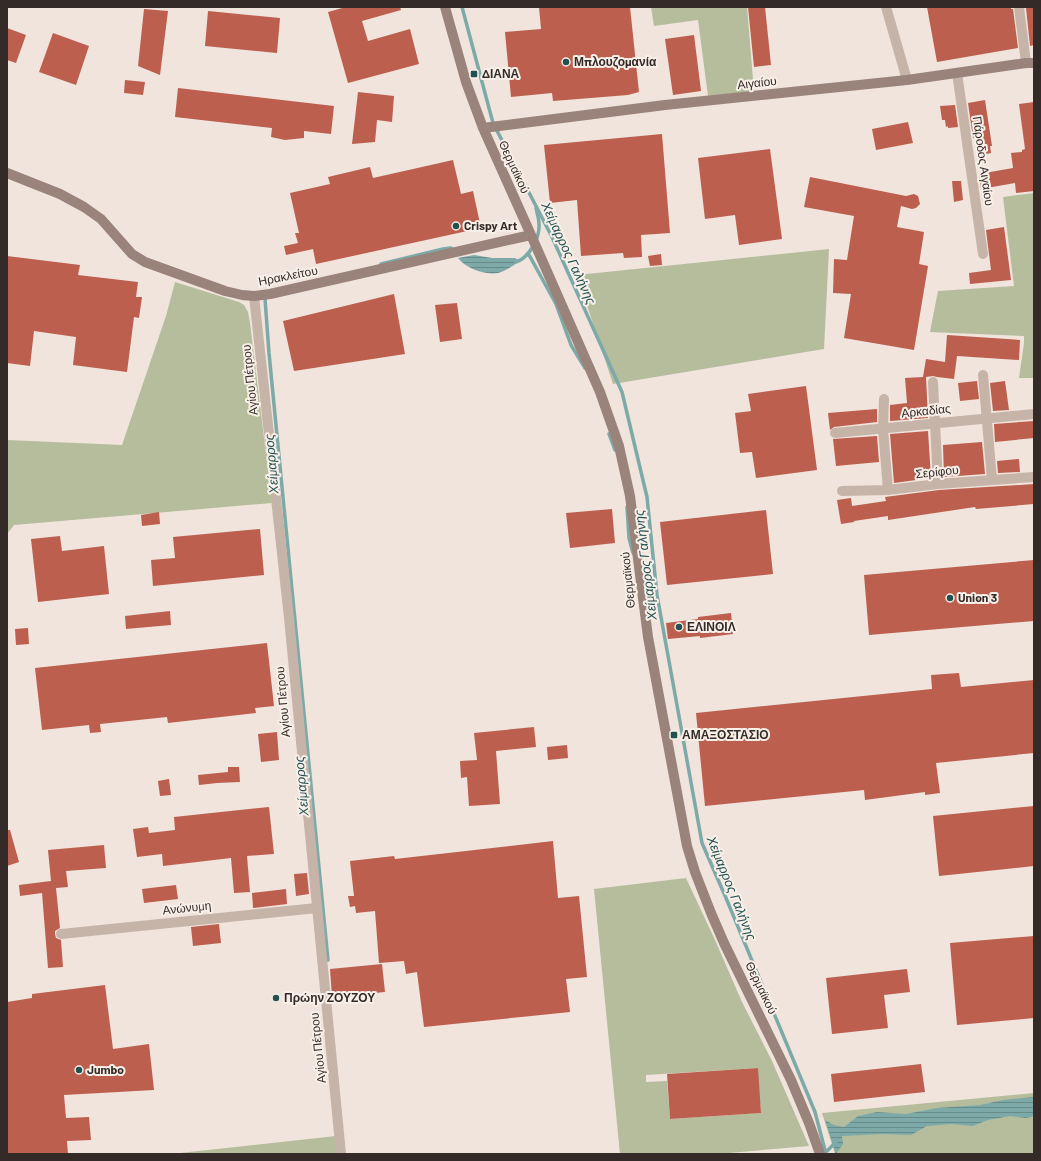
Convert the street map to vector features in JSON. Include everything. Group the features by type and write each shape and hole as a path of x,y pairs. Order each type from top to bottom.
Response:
{"street":[{"name":"Θερμαϊκού","path":"445,7 469,89 483,128 600,392 624,465 634,519 648,637 691,860 700,886 724,943 791,1080 820,1154"},
{"path":"886,7 907,80"},
{"path":"1019,7 1030,63"},
{"name":"Αιγαίου","path":"483,128 665,105 907,80 956,72 1030,63"},
{"name":"Πάροδος Αιγαίου","path":"956,72 983,254"},
{"name":"Ηρακλείτου","path":"7,173 60,194 84,207 101,219 128,251 136,258 224,291 242,295 254,296 284,291 531,234"},
{"name":"Αγίου Πέτρου","path":"254,296 287,604 341,1154"},
{"path":"983,375 992,480"},
{"path":"933,382 938,484"},
{"path":"884,399 883,429 888,490"},
{"name":"Αρκαδίας","path":"835,433 1034,414"},
{"name":"Σερίφου","path":"842,491 888,490 938,484 1034,477"},
{"name":"Ανώνυμη","path":"61,934 317,908"}],"green space":[{"path":"651,7 747,7 754,91 708,96 698,20 654,26"},
{"path":"1034,193 1034,378 1019,378 1024,336 930,332 938,291 1014,286 1003,197"},
{"path":"829,249 824,349 613,384 577,275"},
{"path":"175,282 239,302 244,305 248,312 272,503 14,525 7,534 7,440 122,445 166,316"},
{"path":"686,878 742,1002 772,1061 809,1146 717,1154 620,1154 594,889","holes":["757,1068 761,1113 670,1119 667,1081 646,1082 646,1075"]},
{"path":"1034,1093 1034,1154 835,1154 822,1113"},
{"path":"336,1136 337,1154 171,1154"}],"water":[{"path":"474,255 492,258 515,258 520,261 504,271 498,273 487,273 471,268 458,258"},
{"path":"1034,1097 1034,1116 1026,1118 1010,1116 988,1120 973,1126 951,1124 927,1126 911,1135 883,1134 842,1136 843,1144 836,1154 825,1120 834,1125 844,1127 858,1116 877,1112 906,1114 937,1108 980,1105 1003,1100"}],"building":[{"path":"346,7 400,7 401,10 362,21 368,41 410,29 419,64 348,83 328,12"},
{"name":"Μπλουζομανία","path":"539,7 630,7 639,92 628,95 553,101 552,93 511,97 505,32 541,29"},
{"path":"748,7 765,7 771,65 754,67"},
{"path":"927,7 1011,7 1011,9 1013,9 1018,48 937,62"},
{"path":"1034,7 1034,45 1030,46 1026,8"},
{"path":"144,9 168,11 160,75 138,66"},
{"path":"208,11 280,18 277,53 205,46"},
{"path":"7,28 26,35 16,63 7,60"},
{"path":"53,33 89,46 76,85 39,72"},
{"path":"694,35 701,91 673,95 665,39"},
{"path":"125,80 145,82 143,95 124,93"},
{"path":"178,88 334,106 331,134 304,131 304,138 285,140 271,137 272,128 175,117"},
{"path":"358,92 394,96 392,122 377,120 375,142 352,144"},
{"path":"985,100 992,146 990,146 991,153 981,155 978,137 973,138 968,103"},
{"path":"1034,102 1034,191 1016,193 1015,183 981,189 979,174 1013,168 1011,153 1022,152 1022,150 1025,149 1019,104"},
{"path":"955,105 958,127 948,128 948,126 946,127 945,120 942,120 940,106"},
{"path":"908,122 913,143 876,150 872,129"},
{"path":"662,134 670,233 641,235 642,257 624,258 623,253 581,256 577,200 550,203 544,145"},
{"path":"770,149 782,239 739,245 735,215 705,219 698,158"},
{"path":"453,160 461,194 473,191 481,228 316,264 313,249 286,255 284,246 298,243 295,233 299,233 290,193 330,184 328,177 370,167 373,178"},
{"path":"810,177 906,196 914,194 918,196 920,204 916,208 912,209 901,206 897,227 924,232 919,264 928,266 914,350 844,338 851,294 833,293 834,259 847,260 854,216 804,207"},
{"path":"952,181 961,181 963,200 954,202"},
{"path":"1004,227 1011,280 970,284 969,273 991,270 986,230"},
{"path":"661,254 662,265 650,266 648,256"},
{"path":"7,256 80,265 78,275 138,282 136,297 142,297 139,318 134,317 127,372 73,365 76,337 34,331 30,366 7,363"},
{"path":"394,294 405,354 294,371 283,321"},
{"path":"457,303 462,339 440,342 435,305"},
{"path":"947,335 1020,340 1019,360 957,356 954,379 933,376 926,377 928,418 890,421 890,405 907,403 905,378 923,377 926,359 945,362"},
{"path":"977,381 979,399 960,401 958,383"},
{"path":"1005,381 1009,410 993,411 990,383"},
{"path":"806,386 817,470 756,478 752,452 740,453 735,413 751,411 748,394"},
{"path":"877,409 877,422 834,427 830,430 828,413"},
{"path":"1034,421 1034,438 995,442 994,424"},
{"path":"928,431 931,478 894,483 890,434"},
{"path":"877,436 879,462 836,466 833,439"},
{"path":"982,442 985,474 944,477 943,445"},
{"path":"1019,459 1020,472 998,473 997,461"},
{"path":"1034,484 1034,504 976,509 975,507 888,520 888,516 841,524 837,500 851,498 852,506 886,501 885,497 939,490"},
{"path":"612,509 615,543 570,548 566,513"},
{"path":"766,510 773,574 667,585 660,522"},
{"path":"159,512 160,524 142,526 141,515"},
{"path":"260,529 264,575 153,586 151,560 175,558 173,537"},
{"path":"60,536 62,551 104,546 109,594 38,602 31,539"},
{"name":"Union 3","path":"1034,560 1034,621 869,635 864,575"},
{"path":"170,611 171,625 126,629 125,616"},
{"path":"731,613 733,634 700,638 700,636 668,639 666,623"},
{"path":"28,628 29,644 16,645 15,629"},
{"path":"267,643 274,706 255,708 256,713 168,723 167,717 100,724 101,732 90,733 89,725 42,730 35,668"},
{"path":"959,673 961,687 1034,680 1034,753 936,763 940,793 925,795 925,792 865,800 864,790 705,806 696,713 932,689 931,675"},
{"path":"534,727 536,747 496,751 500,804 469,806 467,777 461,778 460,761 477,760 474,733"},
{"path":"277,732 279,760 261,762 258,734"},
{"path":"567,745 568,758 548,760 547,747"},
{"path":"228,767 239,767 240,782 199,785 198,775 228,772"},
{"path":"169,779 171,795 160,796 158,781"},
{"path":"1034,806 1034,866 939,876 933,816"},
{"path":"269,807 274,854 247,856 250,892 234,893 231,858 163,866 162,854 137,857 133,829 148,827 149,833 175,830 174,817"},
{"path":"7,830 10,830 19,862 7,866"},
{"path":"553,841 558,898 579,896 587,977 566,979 570,1012 424,1027 417,972 406,974 404,961 379,963 375,911 356,913 355,906 350,907 348,896 354,896 350,861 394,856 395,859"},
{"path":"104,845 106,868 66,871 68,887 56,888 60,928 55,931 55,934 56,938 61,940 63,967 48,968 42,893 20,896 19,885 51,881 48,850"},
{"path":"307,873 309,894 296,896 294,874"},
{"path":"176,885 178,899 144,903 142,889"},
{"path":"286,889 287,904 253,908 252,893"},
{"path":"219,924 221,943 193,946 191,927"},
{"path":"1034,936 1034,1018 957,1025 950,943"},
{"path":"382,964 385,992 332,997 330,969"},
{"path":"907,969 910,992 884,995 888,1028 832,1034 826,978"},
{"name":"Jumbo","path":"105,985 113,1049 149,1044 154,1090 64,1095 66,1118 89,1117 91,1140 67,1141 68,1154 7,1154 7,1002 32,998 32,994"},
{"path":"921,1064 925,1092 834,1102 831,1074"},
{"path":"758,1068 761,1113 670,1119 667,1074"}],"waterway":[{"name":"Χείμαρρος Γαλήνης","path":"462,7 493,123 552,237 622,392 647,497 657,595 702,843 815,1112 826,1154"},
{"name":"Χείμαρρος","path":"516,262 521,260 529,252 536,241 539,229 536,208"},
{"name":"Χείμαρρος","path":"381,264 443,249 451,248 454,250"},
{"name":"Χείμαρρος Γαλήνης","path":"528,253 556,304 571,345 585,368"},
{"name":"Χείμαρρος","path":"267,296 265,299 269,353 328,960"},
{"name":"Χείμαρρος Γαλήνης","path":"609,434 615,450"},
{"name":"Χείμαρρος Γαλήνης","path":"627,507 629,538 633,553"},
{"path":"826,1152 836,1142"}],"place":[{"name":"Μπλουζομανία","path":"566,62"},
{"name":"ΔΙΑΝΑ","path":"474,74"},
{"name":"Crispy Art","path":"456,226"},
{"name":"Union 3","path":"950,598"},
{"name":"ΕΛΙΝΟΙΛ","path":"679,627"},
{"name":"ΑΜΑΞΟΣΤΑΣΙΟ","path":"674,735"},
{"name":"Πρώην ΖΟΥΖΟΥ","path":"276,998"},
{"name":"Jumbo","path":"79,1070"}]}
